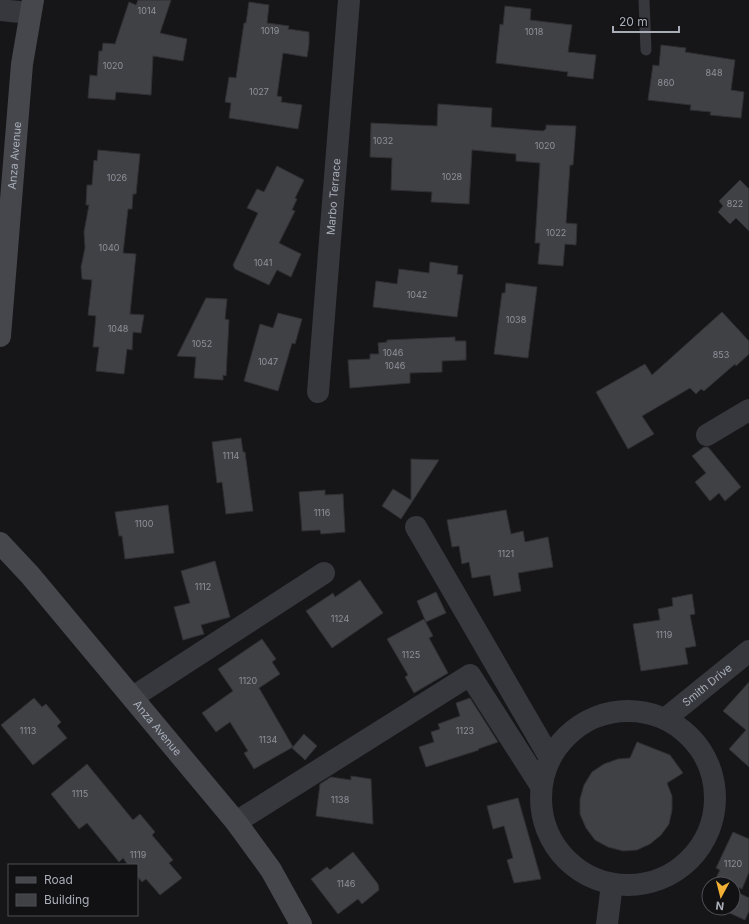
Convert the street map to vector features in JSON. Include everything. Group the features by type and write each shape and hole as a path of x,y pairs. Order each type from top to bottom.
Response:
{"street":[{"name":"Marbo Terrace","path":"318,392 349,0"},
{"path":"0,10 31,6"},
{"name":"Anza Avenue","path":"0,336 22,64 31,6"},
{"path":"707,435 749,410"},
{"path":"416,527 550,758"},
{"name":"Anza Avenue","path":"0,543 30,574 236,822 271,870 301,924"},
{"path":"133,697 324,573"},
{"name":"Smith Drive","path":"665,719 749,651"},
{"path":"236,822 470,675 541,786"},
{"path":"613,712 639,712 665,719 688,734 705,756 715,783 715,811 706,838 690,860 667,877 640,885 612,884 587,875 566,859 562,854 550,837 542,812 541,786 550,758 566,736 587,721 613,712"},
{"path":"607,924 612,884"}],"lane":[{"path":"644,0 646,50"}],"building":[{"path":"138,0 171,0 160,33 187,39 183,61 153,56 151,95 116,92 115,100 88,98 90,75 97,76 99,51 102,51 103,43 115,44 129,2 136,5"},
{"path":"249,2 269,5 267,23 289,26 288,29 309,32 307,57 283,53 277,96 282,97 281,102 302,105 298,129 229,118 231,103 225,102 229,77 236,78 244,23 246,23"},
{"path":"505,6 531,9 530,20 572,25 568,52 596,55 593,79 567,76 568,72 496,63 500,24 503,25"},
{"path":"661,45 686,48 685,52 735,60 731,90 744,92 741,118 710,115 711,112 690,110 691,105 648,100 653,65 659,66"},
{"path":"438,104 492,108 491,127 543,131 546,129 546,125 576,126 573,165 570,165 566,223 577,224 576,245 565,244 563,266 538,264 540,243 535,243 540,163 516,161 516,154 472,150 469,204 431,202 432,192 391,190 392,158 370,157 371,123 437,126"},
{"path":"98,150 140,154 136,194 133,194 132,209 128,209 123,253 136,254 130,314 144,315 141,333 133,332 132,350 127,349 124,374 96,371 99,347 93,347 96,316 88,315 92,280 82,279 81,267 85,248 84,232 89,205 86,205 87,185 92,185 94,160 97,161"},
{"path":"277,166 304,180 295,198 297,199 292,210 295,211 279,243 301,254 291,277 277,270 269,285 235,269 233,265 258,213 247,208 257,189 264,192"},
{"path":"740,180 749,189 749,231 736,218 730,224 718,212 723,206 719,201"},
{"path":"430,262 458,266 457,274 463,275 457,317 373,307 376,281 397,284 399,269 429,273"},
{"path":"506,283 537,287 528,358 494,354 502,293 505,293"},
{"path":"206,298 227,299 225,319 229,320 226,376 223,375 223,380 194,378 196,357 177,356"},
{"path":"722,312 749,341 749,354 704,391 701,389 696,394 690,388 642,416 654,434 628,449 596,392 645,364 652,375"},
{"path":"278,313 302,319 295,344 292,343 278,391 244,381 260,324 273,328"},
{"path":"455,337 455,341 466,341 466,360 442,361 442,372 410,373 410,383 350,388 348,360 370,359 370,354 379,354 378,343 387,342 387,340"},
{"path":"241,438 243,452 245,452 253,511 226,514 222,482 217,483 212,442"},
{"path":"704,447 708,447 741,487 725,501 719,493 710,501 695,482 706,473 692,456"},
{"path":"411,459 439,460 401,519 382,506 393,489 411,500"},
{"path":"325,490 325,495 343,494 345,532 321,534 320,530 302,531 299,492"},
{"path":"168,505 174,553 125,559 122,536 119,536 115,512"},
{"path":"506,510 511,534 523,531 525,542 548,537 553,567 518,573 521,591 494,596 490,575 472,578 469,562 462,564 459,546 452,547 447,520"},
{"path":"215,561 230,617 201,625 204,634 183,640 174,607 190,603 181,571"},
{"path":"360,580 383,613 332,648 306,611 333,593 335,597"},
{"path":"436,592 446,613 426,622 417,601"},
{"path":"692,594 695,614 690,615 696,646 685,648 688,664 641,671 633,624 660,620 658,609 673,606 672,598"},
{"path":"424,619 433,636 429,638 448,673 414,693 405,677 408,675 387,639"},
{"path":"262,639 276,659 272,662 280,674 259,688 293,747 254,769 244,753 248,751 230,722 216,732 202,713 233,691 218,669"},
{"path":"749,682 749,767 729,749 746,730 723,711"},
{"path":"34,698 42,707 46,704 61,722 57,726 67,738 33,765 1,725"},
{"path":"470,698 498,742 478,749 479,750 426,767 419,747 434,742 431,732 440,729 438,724 460,716 456,703"},
{"path":"304,734 317,746 305,760 292,748"},
{"path":"637,742 670,755 683,773 667,783 672,796 672,810 669,824 661,835 650,844 637,850 623,851 608,847 595,840 586,828 580,814 580,799 584,785 592,772 604,764 618,759 630,758"},
{"path":"87,764 133,820 140,814 155,832 152,835 173,860 169,863 182,878 160,895 146,879 142,882 138,877 138,864 127,864 123,858 119,862 87,823 79,829 51,794"},
{"path":"351,776 371,779 373,824 316,816 320,784 331,777 351,780"},
{"path":"518,798 541,879 514,883 507,860 513,858 504,826 493,829 487,806"},
{"path":"733,832 749,839 749,872 742,889 741,876 717,876 720,870 716,868"},
{"path":"353,852 378,884 379,890 362,904 358,899 338,914 311,879 327,867 330,870"},
{"path":"741,894 749,898 749,911 745,920 736,916 741,916"}]}
